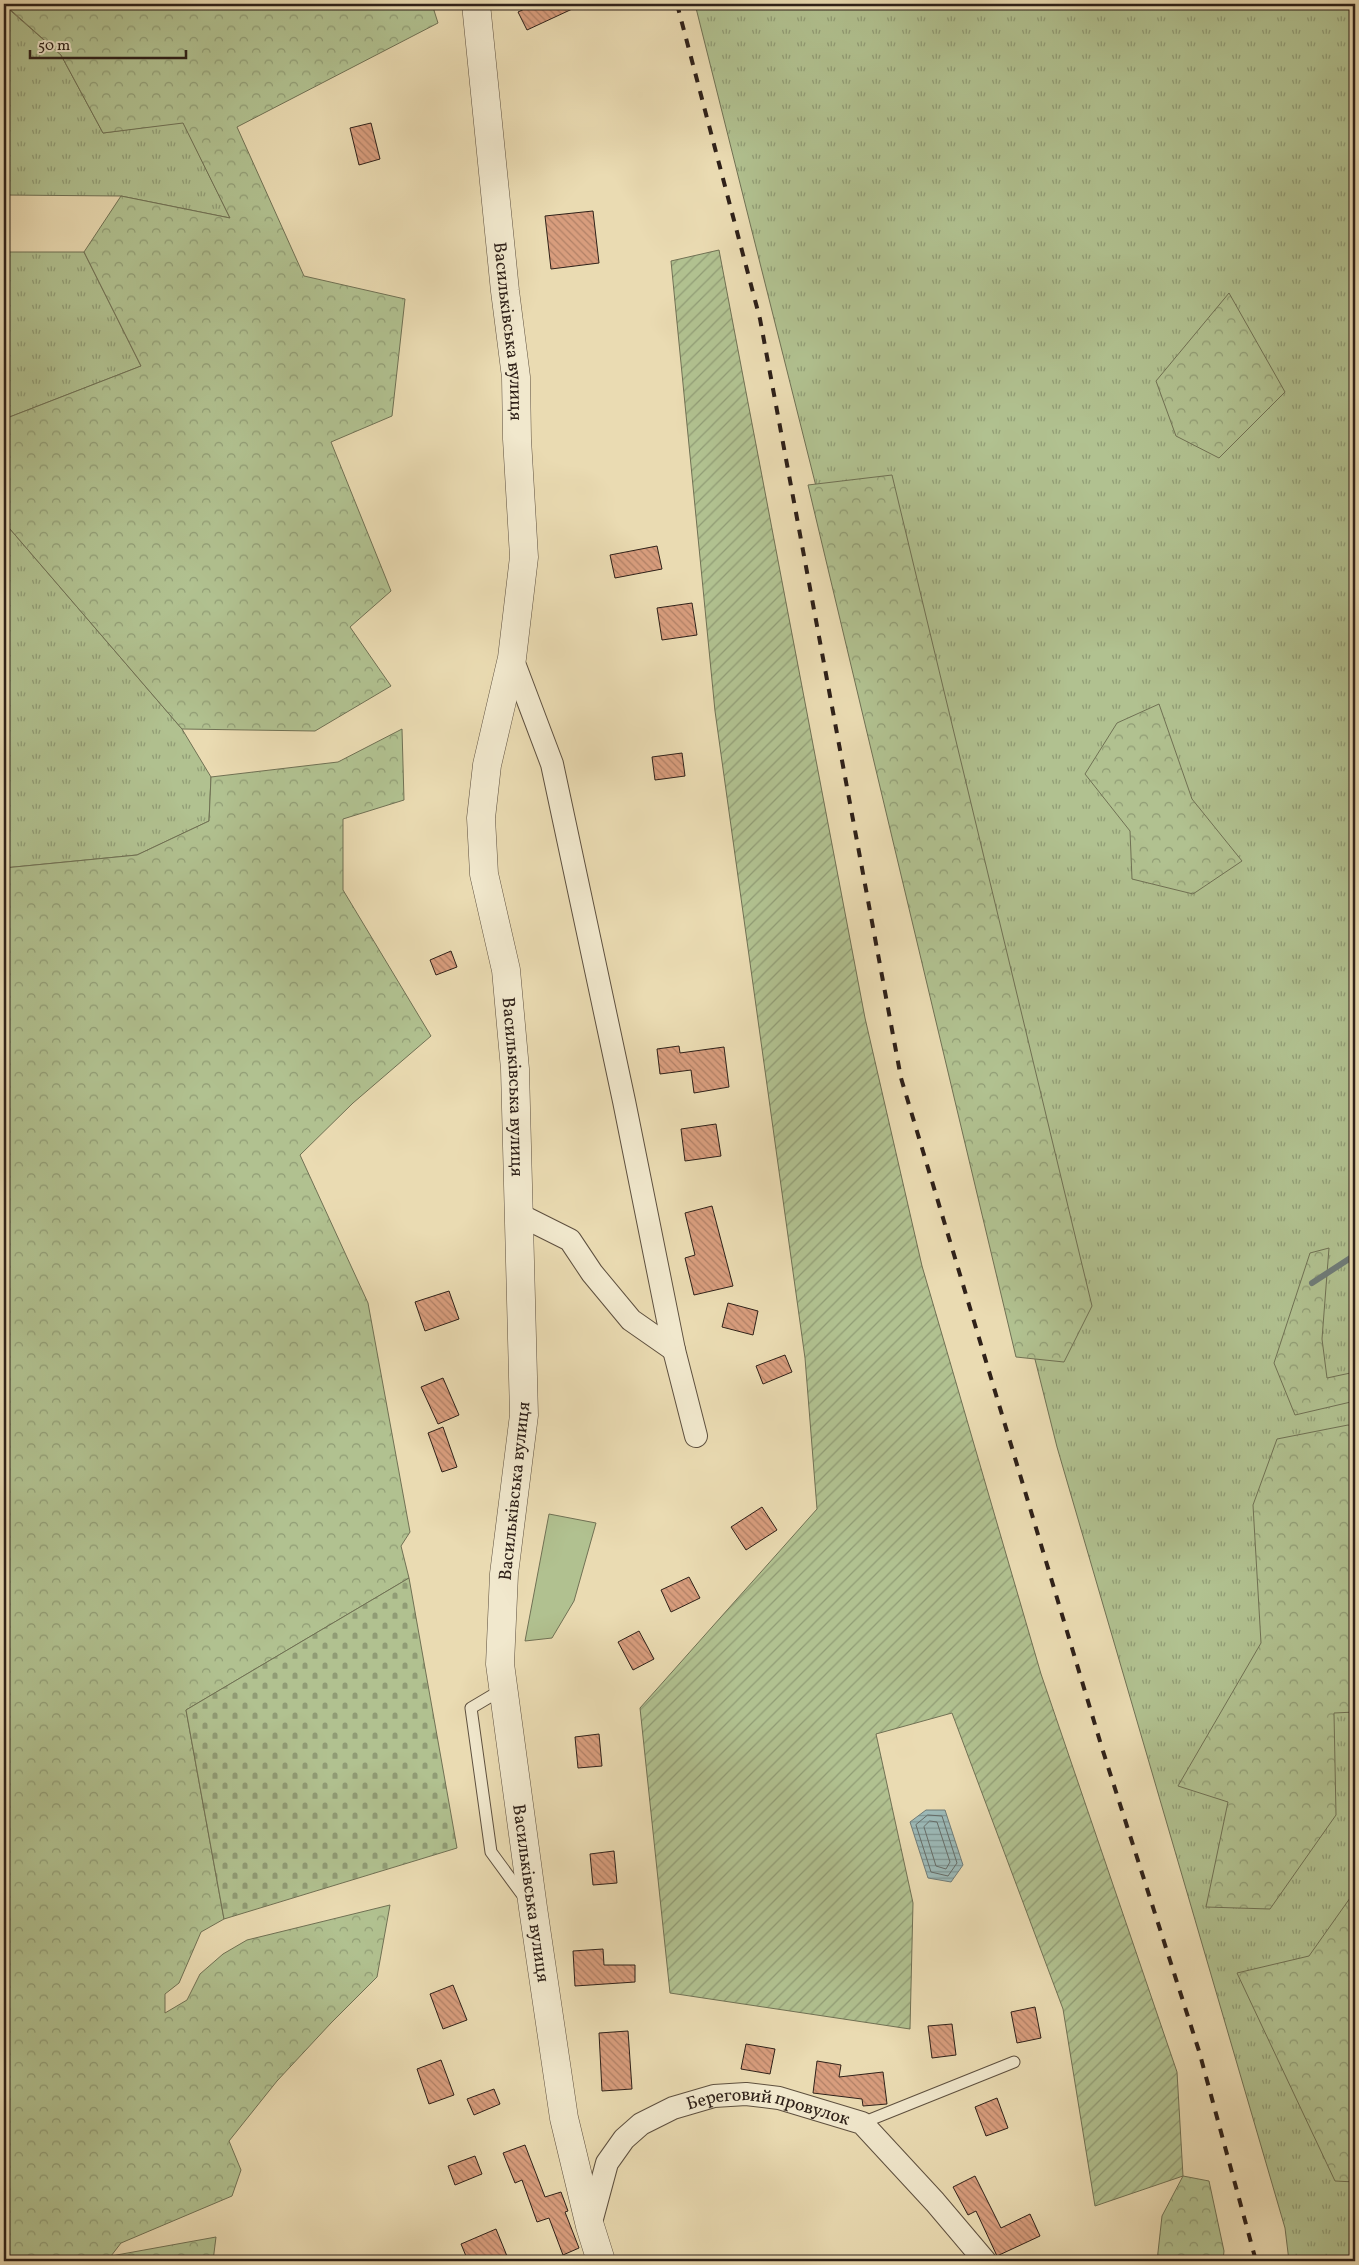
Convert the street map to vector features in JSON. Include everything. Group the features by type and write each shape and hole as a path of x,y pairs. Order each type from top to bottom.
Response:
{"street":[{"name":"Васильківська вулиця","path":"476,4 504,291 516,377 517,439 524,557 512,658 487,765 481,818 484,874 506,970 515,1069 524,1415 504,1574 500,1664 564,2118 590,2226 601,2261"},
{"name":"Васильківська вулиця","path":"512,658 552,764 622,1091 674,1350 696,1436"},
{"path":"518,1214 570,1240 592,1273 631,1320 674,1350"},
{"name":"Береговий провулок","path":"590,2226 608,2163 624,2140 641,2124 673,2108 714,2096 746,2094 779,2098 862,2123 935,2202 985,2261"}],"lane":[{"path":"862,2123 1014,2062"}],"green space":[{"path":"4,4 432,4 438,23 237,127 304,276 405,299 392,416 331,442 391,591 350,627 391,686 315,731 182,729 4,522 7,418 141,366 84,252 121,196 230,218 183,123 103,133 61,55"},
{"path":"695,4 1355,4 1355,2261 1289,2261 1285,2228 1057,1447"},
{"path":"4,5 61,55 103,133 183,122 230,218 121,196 4,195"},
{"path":"719,250 865,1018 922,1266 1041,1674 1177,2072 1183,2176 1095,2206 1063,2009 952,1713 876,1734 913,1903 910,2029 670,1993 640,1708 817,1509 805,1358 715,711 671,261"},
{"path":"4,252 84,252 141,366 7,418 4,482"},
{"path":"1229,293 1285,392 1219,458 1176,436 1156,381"},
{"path":"892,475 1092,1306 1064,1362 1016,1357 808,485"},
{"path":"4,522 182,729 211,777 209,821 137,855 4,868"},
{"path":"1159,704 1192,799 1242,861 1193,894 1132,879 1130,831 1085,774 1117,723"},
{"path":"402,729 404,800 343,819 343,890 431,1036 353,1103 300,1155 368,1303 410,1532 401,1546 409,1578 186,1710 224,1919 201,1932 179,1983 165,1994 165,2013 187,2000 200,1974 223,1954 247,1940 390,1905 377,1977 277,2081 229,2141 241,2170 232,2196 121,2243 111,2256 216,2237 213,2261 4,2261 4,868 137,855 209,821 211,777 338,762"},
{"path":"1329,1248 1322,1339 1327,1378 1355,1372 1355,1401 1295,1415 1274,1363 1310,1253"},
{"path":"1348,1425 1355,1427 1355,1712 1334,1713 1336,1815 1270,1909 1206,1907 1228,1802 1178,1786 1261,1643 1253,1505 1277,1439"},
{"path":"549,1514 596,1523 574,1601 552,1638 525,1641"},
{"path":"409,1578 457,1848 224,1919 186,1710"},
{"path":"1355,1891 1355,2182 1335,2181 1237,1973 1309,1956"},
{"path":"1183,2176 1209,2181 1224,2251 1223,2261 1157,2261 1162,2216"}],"water":[{"path":"926,1810 945,1810 963,1865 951,1882 928,1878 910,1822"}],"building":[{"path":"535,4 583,4 527,30 518,12"},
{"path":"371,123 380,159 359,165 350,128"},
{"path":"593,211 599,263 551,269 545,216"},
{"path":"657,546 662,569 615,578 610,555"},
{"path":"692,603 697,635 662,640 657,608"},
{"path":"682,753 685,776 655,780 652,757"},
{"path":"451,951 457,967 436,975 430,960"},
{"path":"679,1046 680,1053 724,1047 729,1087 694,1093 691,1070 660,1074 657,1049"},
{"path":"716,1124 721,1156 685,1161 681,1129"},
{"path":"712,1206 733,1286 694,1295 685,1258 695,1255 685,1213"},
{"path":"449,1291 459,1319 425,1331 415,1302"},
{"path":"728,1303 758,1311 753,1335 722,1327"},
{"path":"785,1355 792,1372 763,1384 756,1366"},
{"path":"443,1378 459,1415 438,1424 421,1387"},
{"path":"443,1427 457,1467 442,1472 428,1433"},
{"path":"762,1507 777,1530 746,1550 731,1527"},
{"path":"689,1577 700,1598 671,1612 661,1590"},
{"path":"639,1631 654,1659 633,1670 618,1642"},
{"path":"599,1734 602,1766 578,1768 575,1737"},
{"path":"614,1851 617,1883 593,1885 590,1854"},
{"path":"603,1949 604,1965 635,1965 635,1982 575,1986 573,1951"},
{"path":"453,1985 467,2020 443,2029 430,1994"},
{"path":"1035,2007 1041,2038 1017,2043 1011,2012"},
{"path":"952,2024 956,2055 932,2058 928,2026"},
{"path":"628,2031 632,2089 602,2091 599,2033"},
{"path":"746,2044 775,2049 770,2074 741,2069"},
{"path":"441,2060 454,2095 429,2104 417,2069"},
{"path":"817,2061 841,2065 839,2077 883,2072 887,2104 863,2106 862,2099 813,2093"},
{"path":"494,2089 500,2104 474,2115 467,2099"},
{"path":"997,2098 1008,2128 986,2136 975,2107"},
{"path":"525,2145 545,2197 561,2192 568,2211 565,2212 579,2248 563,2255 549,2218 537,2222 522,2180 515,2183 503,2153"},
{"path":"475,2156 482,2174 455,2185 448,2166"},
{"path":"975,2176 1001,2228 1030,2214 1040,2236 997,2256 976,2211 968,2215 953,2187"},
{"path":"496,2229 509,2261 468,2261 461,2244"}],"waterway":[{"path":"1312,1283 1355,1255"}],"railway":[{"path":"677,4 760,319 901,1078 1102,1748 1199,2051 1256,2261"}]}
